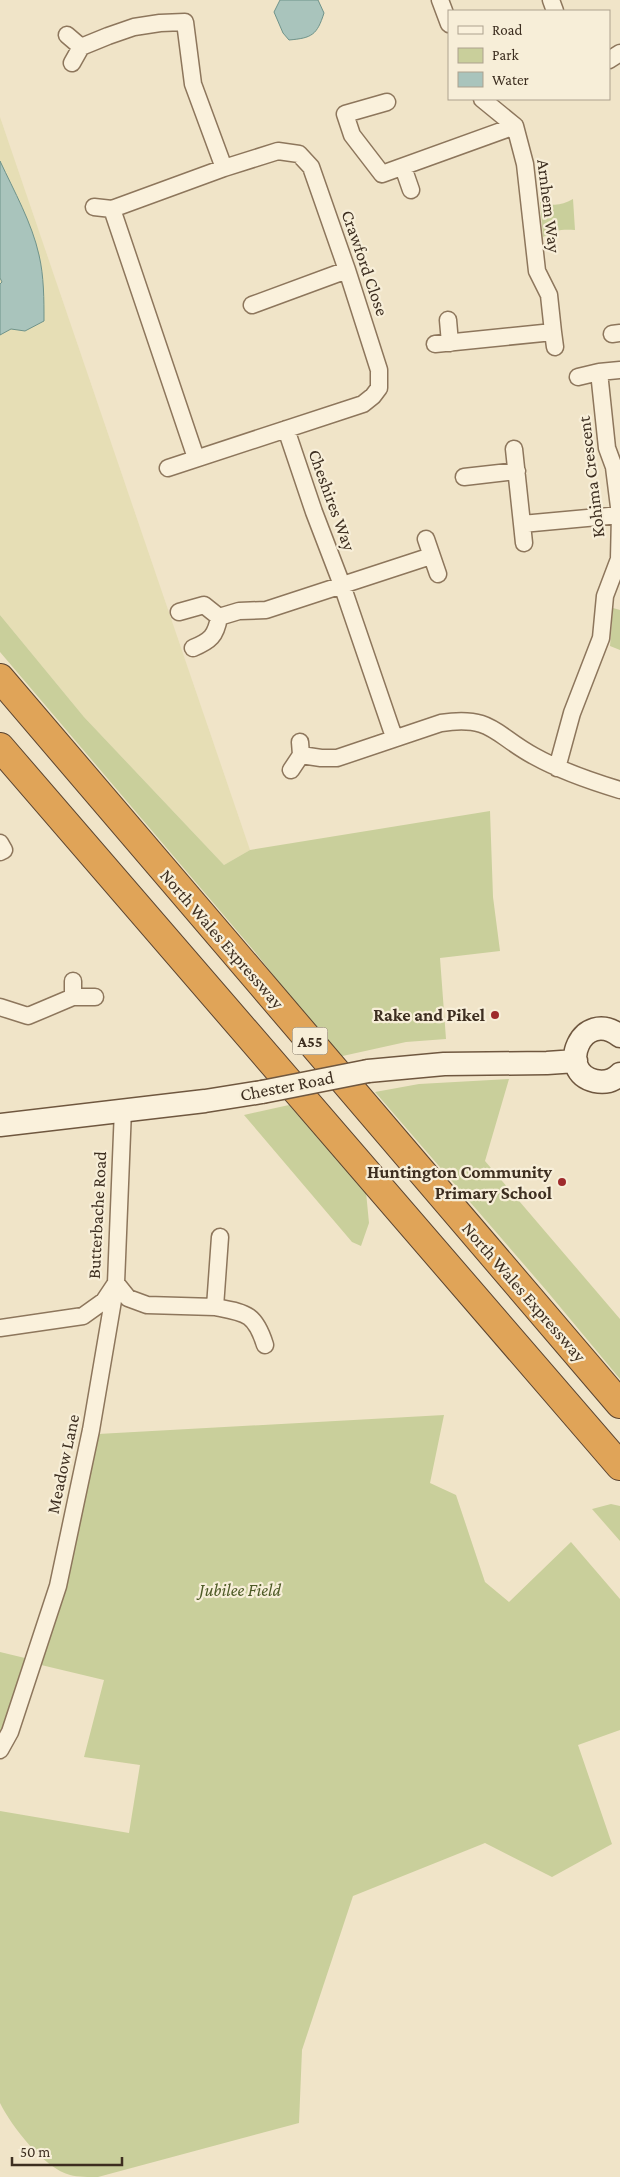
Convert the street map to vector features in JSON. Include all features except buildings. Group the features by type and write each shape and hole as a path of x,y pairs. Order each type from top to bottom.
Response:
{"highway":[{"name":"North Wales Expressway","path":"0,678 620,1404"},
{"name":"A55","path":"0,747 620,1466"}],"main road":[{"path":"620,1035 606,1029 592,1030 585,1034 576,1046 576,1061 581,1072 591,1080 604,1082 620,1074"},
{"name":"Chester Road","path":"0,1125 123,1109 205,1101 368,1071 444,1064 576,1061"}],"street":[{"path":"440,0 448,21"},
{"path":"72,63 81,48 134,27 187,16 193,84 224,168"},
{"path":"67,35 81,48"},
{"path":"387,102 345,114 352,135 382,174 514,126 483,100"},
{"name":"Arnhem Way","path":"448,320 443,344 554,339 549,296 537,270 525,164 514,126"},
{"name":"Crawford Close","path":"94,207 112,209 224,168 278,151 299,154 310,166 348,270 381,377 379,388 363,404 168,468"},
{"path":"402,167 411,190"},
{"path":"112,209 196,458"},
{"path":"252,305 348,270"},
{"path":"578,377 620,370"},
{"name":"Kohima Crescent","path":"557,768 572,713 601,638 605,596 619,559 620,515 614,467 607,448 599,372"},
{"name":"Cheshires Way","path":"286,429 394,737"},
{"path":"514,449 524,543"},
{"path":"464,477 517,471"},
{"path":"522,524 620,515"},
{"path":"426,540 438,574"},
{"path":"219,617 239,611 266,610 432,556"},
{"path":"179,612 204,605 219,617"},
{"path":"193,648 207,642 217,630 219,617"},
{"path":"291,770 301,748 320,758 337,758 394,737 458,720 472,721 493,728 533,756 557,768 588,781 620,790"},
{"path":"0,1007 28,1016 73,989 95,997"},
{"name":"Butterbache Road","path":"0,1328 84,1316 104,1301 116,1284 123,1109"},
{"path":"215,1307 220,1237"},
{"path":"116,1284 128,1298 147,1305 215,1307 237,1311 253,1319 260,1329 265,1345"},
{"name":"Meadow Lane","path":"0,1750 10,1732 58,1586 91,1430 116,1284"}],"shaded area":[{"path":"0,117 250,850 224,865 84,717 0,615"}],"green space":[{"path":"573,199 575,230 559,230 543,237 540,202 557,205"},
{"path":"613,608 620,610 620,650 610,646"},
{"path":"0,615 84,717 224,865 250,850 490,811 493,897 500,951 440,958 446,1039 406,1042 338,1057 255,952 0,652"},
{"path":"509,1079 485,1161 620,1319 620,1379 546,1290 375,1092 419,1084"},
{"path":"289,1105 366,1192 369,1223 361,1246 352,1242 244,1115"},
{"name":"Jubilee Field","path":"444,1415 430,1483 456,1495 485,1582 509,1602 571,1542 620,1599 620,1730 578,1745 612,1844 552,1877 485,1843 353,1896 302,2050 299,2123 98,2177 73,2176 60,2171 30,2145 12,2123 0,2103 0,1811 129,1833 140,1765 84,1757 104,1680 37,1664 98,1434"},
{"path":"611,1504 620,1506 620,1541 592,1509"},
{"path":"0,1652 29,1659 0,1741"}],"water":[{"path":"280,0 318,0 324,13 316,31 303,38 289,40 283,33 274,12"},
{"path":"0,161 22,207 36,243 43,280 44,321 25,331 11,329 0,335 0,284 2,282 0,278"}],"place":[{"name":"Rake and Pikel","path":"495,1015"},
{"name":"Huntington Community Primary School","path":"562,1182"}]}
